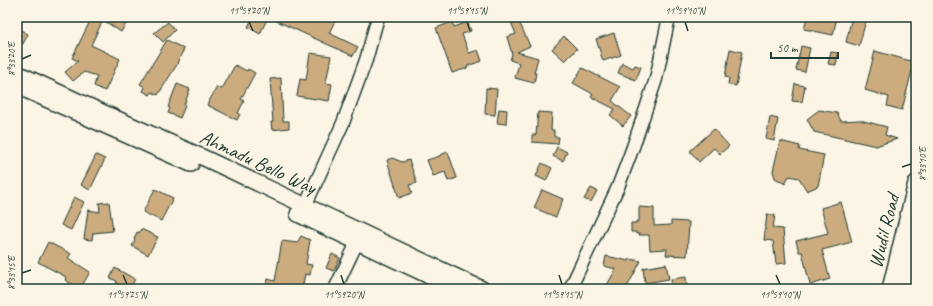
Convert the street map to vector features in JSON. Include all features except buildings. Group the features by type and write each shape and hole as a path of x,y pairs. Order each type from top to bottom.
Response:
{"main road":[{"name":"Ahmadu Bello Way","path":"17,73 202,157 304,210 360,237 482,289"},
{"name":"Ahmadu Bello Way","path":"17,86 201,168 304,210"},
{"name":"Wudil Road","path":"890,289 916,183"},
{"name":"Wudil Road","path":"902,289 916,232"},
{"name":"Ahmadu Bello Way","path":"360,237 456,289"}],"street":[{"path":"304,210 343,123 366,60 378,17"},
{"path":"570,289 618,187 633,147 656,79 669,17"},
{"path":"335,289 360,237"}]}
